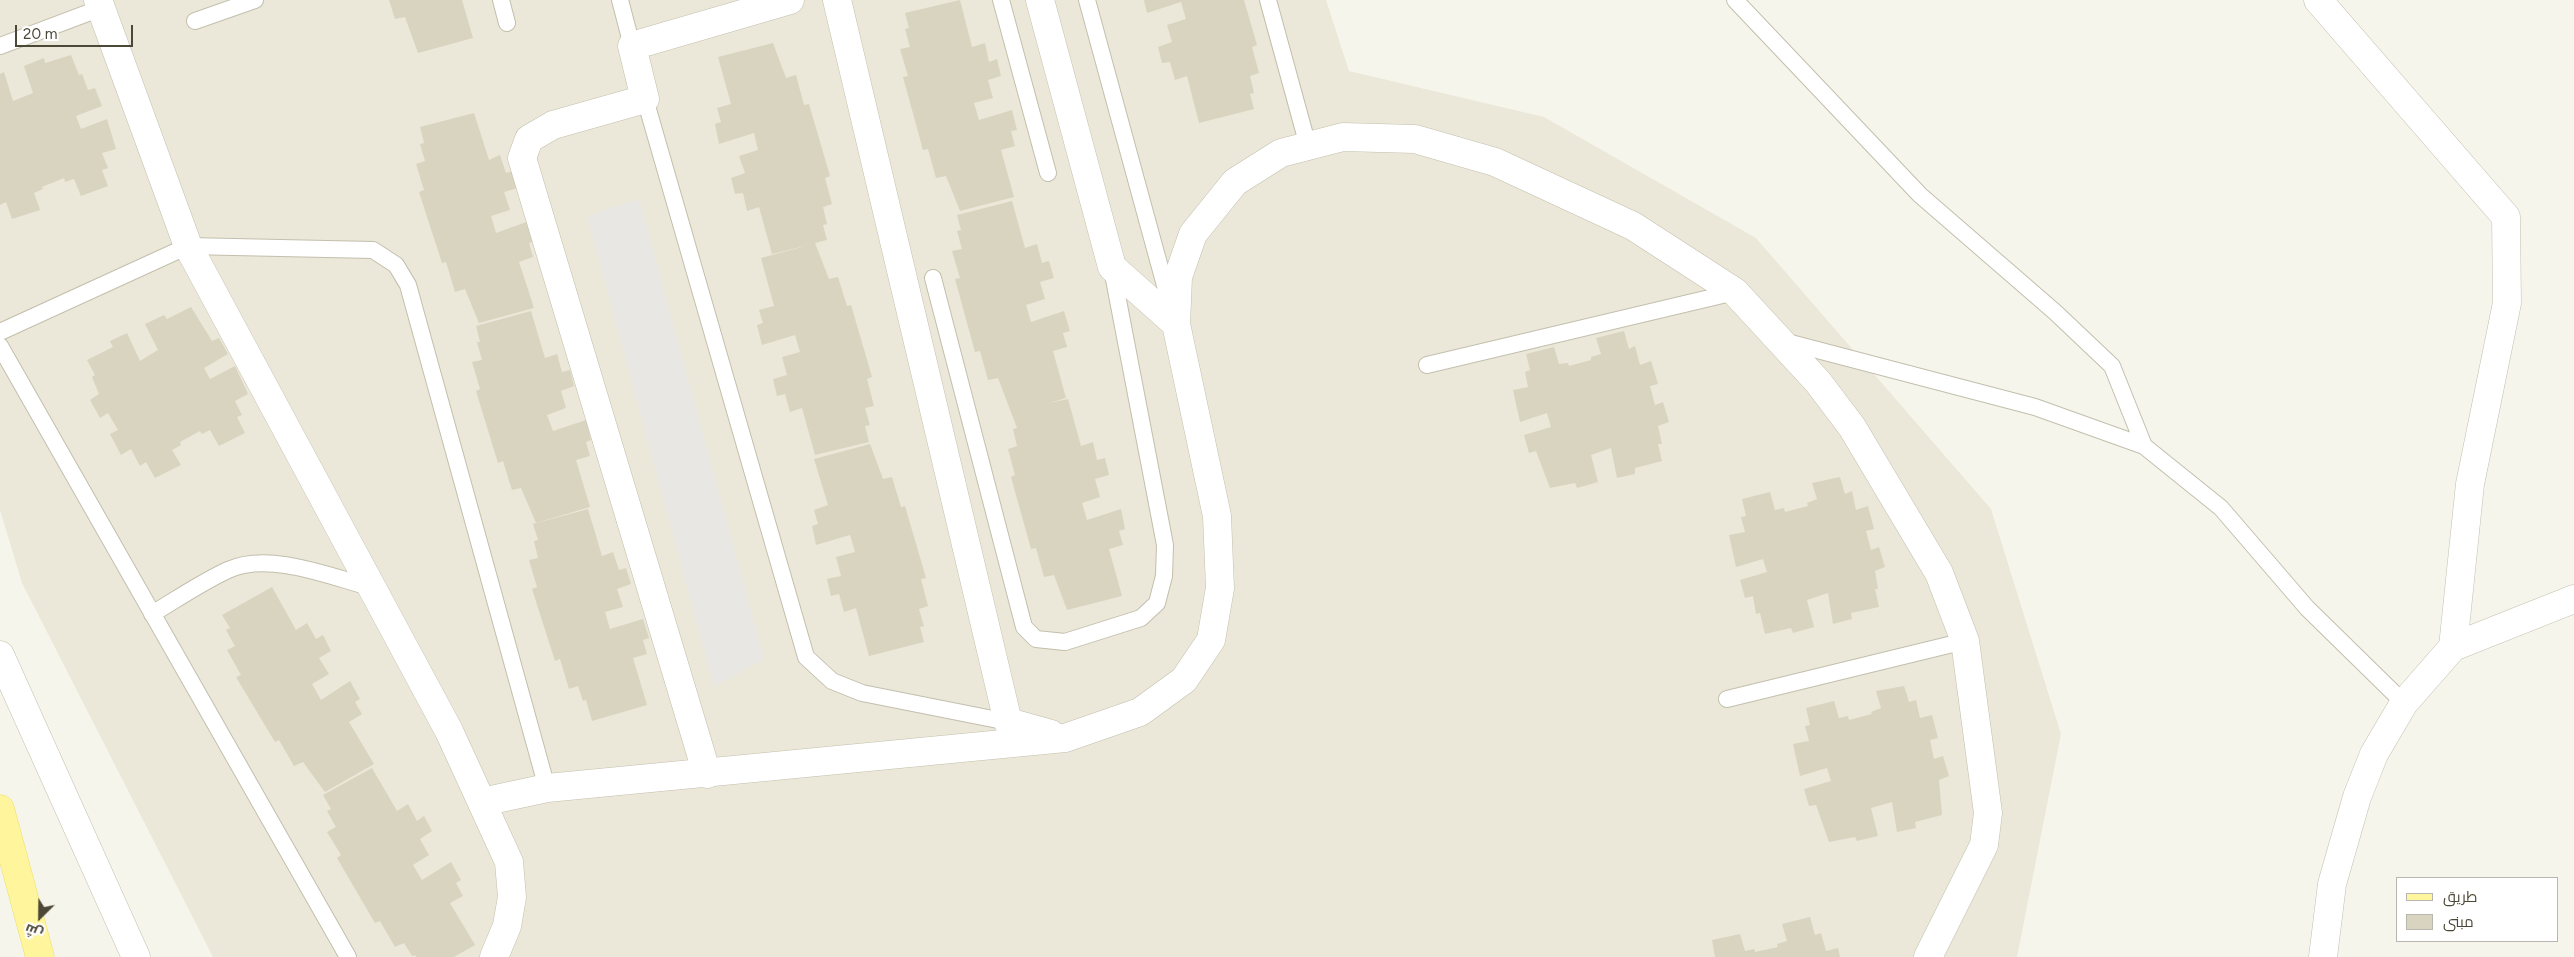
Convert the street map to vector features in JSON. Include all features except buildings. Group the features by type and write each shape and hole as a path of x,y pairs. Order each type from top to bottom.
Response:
{"main road":[{"path":"0,809 40,957"}],"street":[{"path":"707,774 522,158 529,140 553,125 645,99 632,46 790,0"},
{"path":"837,0 1008,722 1064,738"},
{"path":"1040,0 1112,268 1176,324"},
{"path":"2318,0 2506,217 2507,303 2470,484 2452,647"},
{"path":"100,4 188,246 449,731 509,862 512,897 508,926 494,957"},
{"path":"482,802 547,788 1064,738 1140,712 1184,680 1211,640 1220,588 1216,516 1176,324 1178,277 1193,234 1235,182 1281,153 1343,137 1415,139 1495,162 1633,226 1736,292 1818,382 1852,427 1939,573 1965,641 1988,814 1984,845 1928,957"},
{"path":"2323,957 2332,884 2357,798 2374,754 2404,702 2452,647 2574,599"},
{"path":"0,655 136,957"}],"lane":[{"path":"195,21 255,0"},
{"path":"501,0 507,23"},
{"path":"620,0 632,46"},
{"path":"1001,0 1048,173"},
{"path":"1087,0 1146,223 1176,324"},
{"path":"1268,0 1308,146"},
{"path":"1734,0 1920,195 2055,312 2112,366 2144,446"},
{"path":"0,46 100,4"},
{"path":"645,99 806,657 832,681 862,693 1008,722"},
{"path":"0,332 188,246 373,250 396,266 408,286 547,788"},
{"path":"933,278 1024,627 1036,639 1065,642 1141,618 1157,603 1164,576 1165,545 1112,268"},
{"path":"1427,365 1736,292"},
{"path":"1779,340 2035,407 2144,446 2221,508 2307,608 2404,702"},
{"path":"0,346 348,957"},
{"path":"152,614 229,570 244,565 285,565 373,588"},
{"path":"1727,699 1965,641"}],"shaded area":[{"path":"0,0 1326,0 1349,71 1544,117 1756,238 1991,509 2061,734 2017,957 213,957 22,583 0,510"},
{"path":"639,199 764,659 714,687 587,216"}]}
